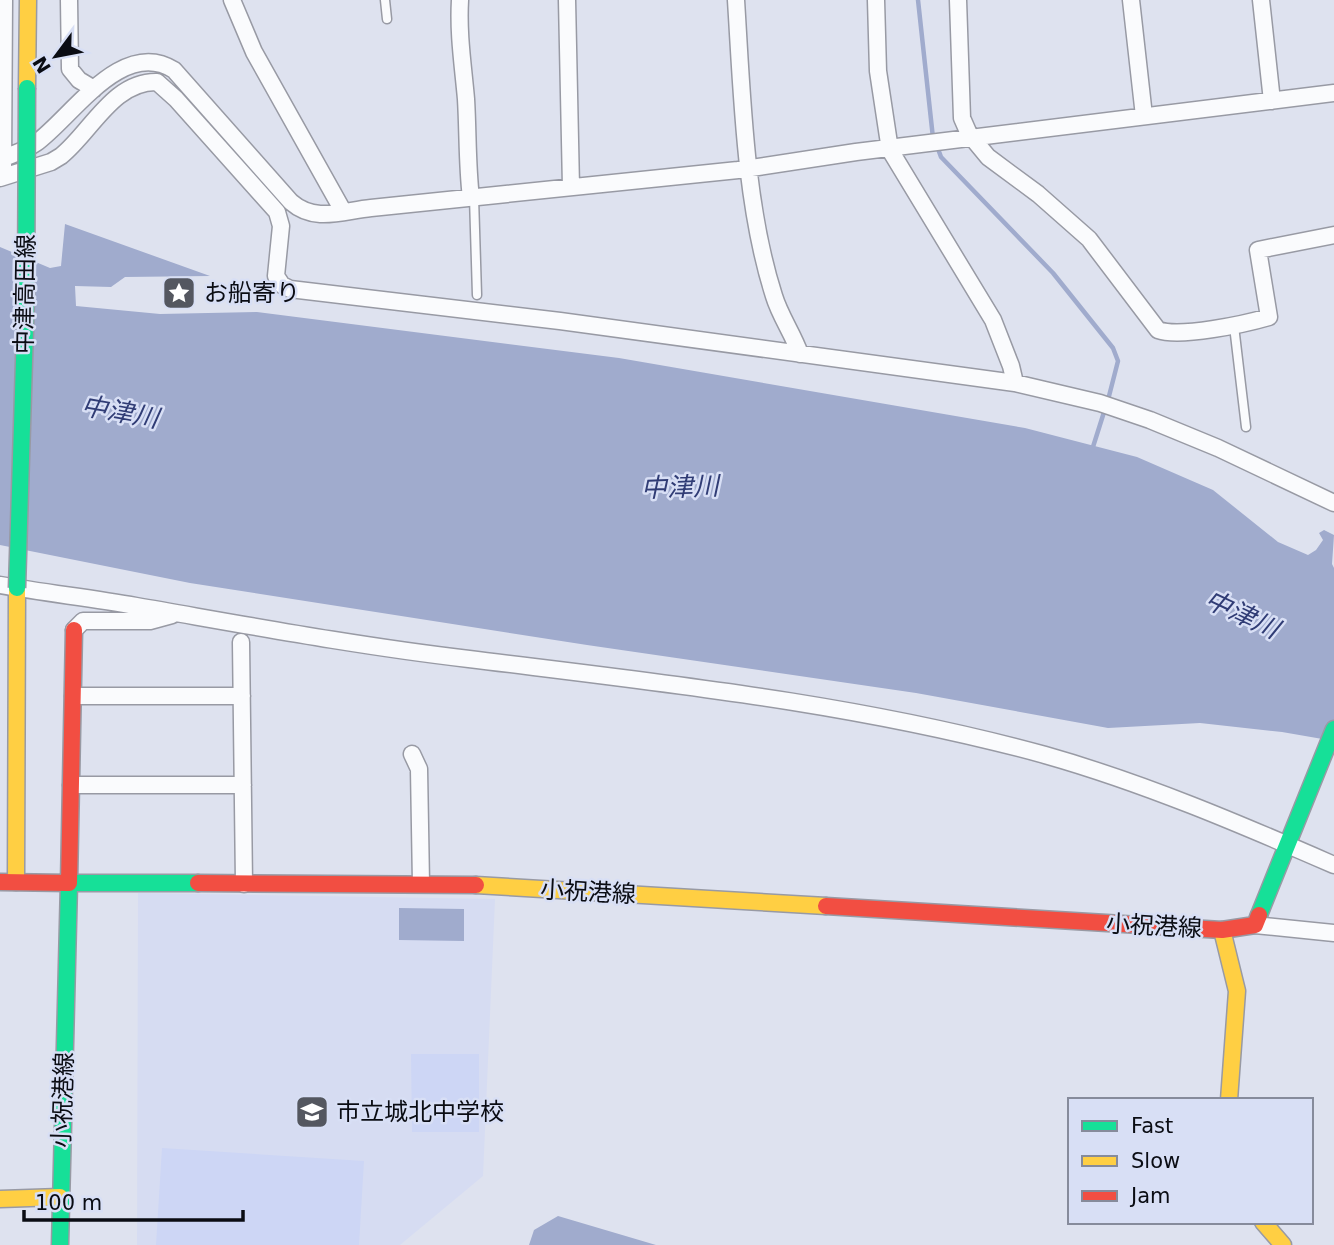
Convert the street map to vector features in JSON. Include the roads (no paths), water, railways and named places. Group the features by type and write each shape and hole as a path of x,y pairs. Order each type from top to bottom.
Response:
{"main road":[{"name":"中津高田線","path":"8,882 26,296 28,0"},
{"path":"8,882 69,884 74,630"},
{"path":"1255,925 1334,729"},
{"name":"小祝港線","path":"60,1245 69,884 478,885 1222,930 1255,925"},
{"path":"1222,930 1237,990 1229,1098"},
{"path":"0,1199 60,1197"},
{"path":"1265,1224 1283,1245"}],"street":[{"path":"4,0 2,178 51,162 61,156 124,91 137,84 157,82 176,99 277,212 281,226 276,276 282,285 290,289 560,321 1015,383 1100,403 1150,420 1218,448 1334,503"},
{"path":"69,0 70,69 79,80 94,89"},
{"path":"232,0 254,52 343,211"},
{"path":"460,0 459,40 473,197"},
{"path":"567,0 571,187"},
{"path":"736,0 757,228 773,292 800,354"},
{"path":"876,0 878,71 889,148 993,320 1015,383"},
{"path":"958,0 962,118 971,138 993,162 1038,194 1089,239 1158,330 1169,332 1234,326 1269,317 1258,250 1334,236"},
{"path":"1131,0 1144,116"},
{"path":"1261,0 1272,101"},
{"path":"2,159 38,142 94,89 131,66 152,63 169,67 299,209 319,215 750,168 889,148 1334,93"},
{"path":"0,584 463,659 745,693 878,717 1010,746 1067,762 1289,841 1334,865"},
{"path":"74,630 83,621 150,621 178,614"},
{"path":"241,642 244,884"},
{"path":"73,696 242,696"},
{"path":"412,754 419,769 421,884"},
{"path":"71,785 243,785"},
{"path":"1255,925 1334,933"}],"lane":[{"path":"385,0 387,19"},
{"path":"473,197 477,295"},
{"path":"1234,326 1246,427"}],"water":[{"name":"中津川","path":"65,224 210,276 125,277 111,287 75,286 76,306 160,314 257,312 619,358 1025,428 1137,457 1213,490 1278,542 1308,555 1316,550 1323,540 1319,533 1324,530 1334,535 1334,741 1200,723 1108,728 916,693 190,583 0,545 0,247 50,268 61,266"},
{"path":"399,908 464,909 464,941 399,940"},
{"path":"558,1216 656,1245 529,1245 534,1230"}],"waterway":[{"path":"918,0 933,138"},
{"path":"937,146 941,157 1053,273 1113,348 1118,361 1108,400"},
{"path":"1092,450 1105,409"}],"place":[{"name":"お船寄り","path":"179,293"},
{"name":"市立城北中学校","path":"312,1112"}]}
